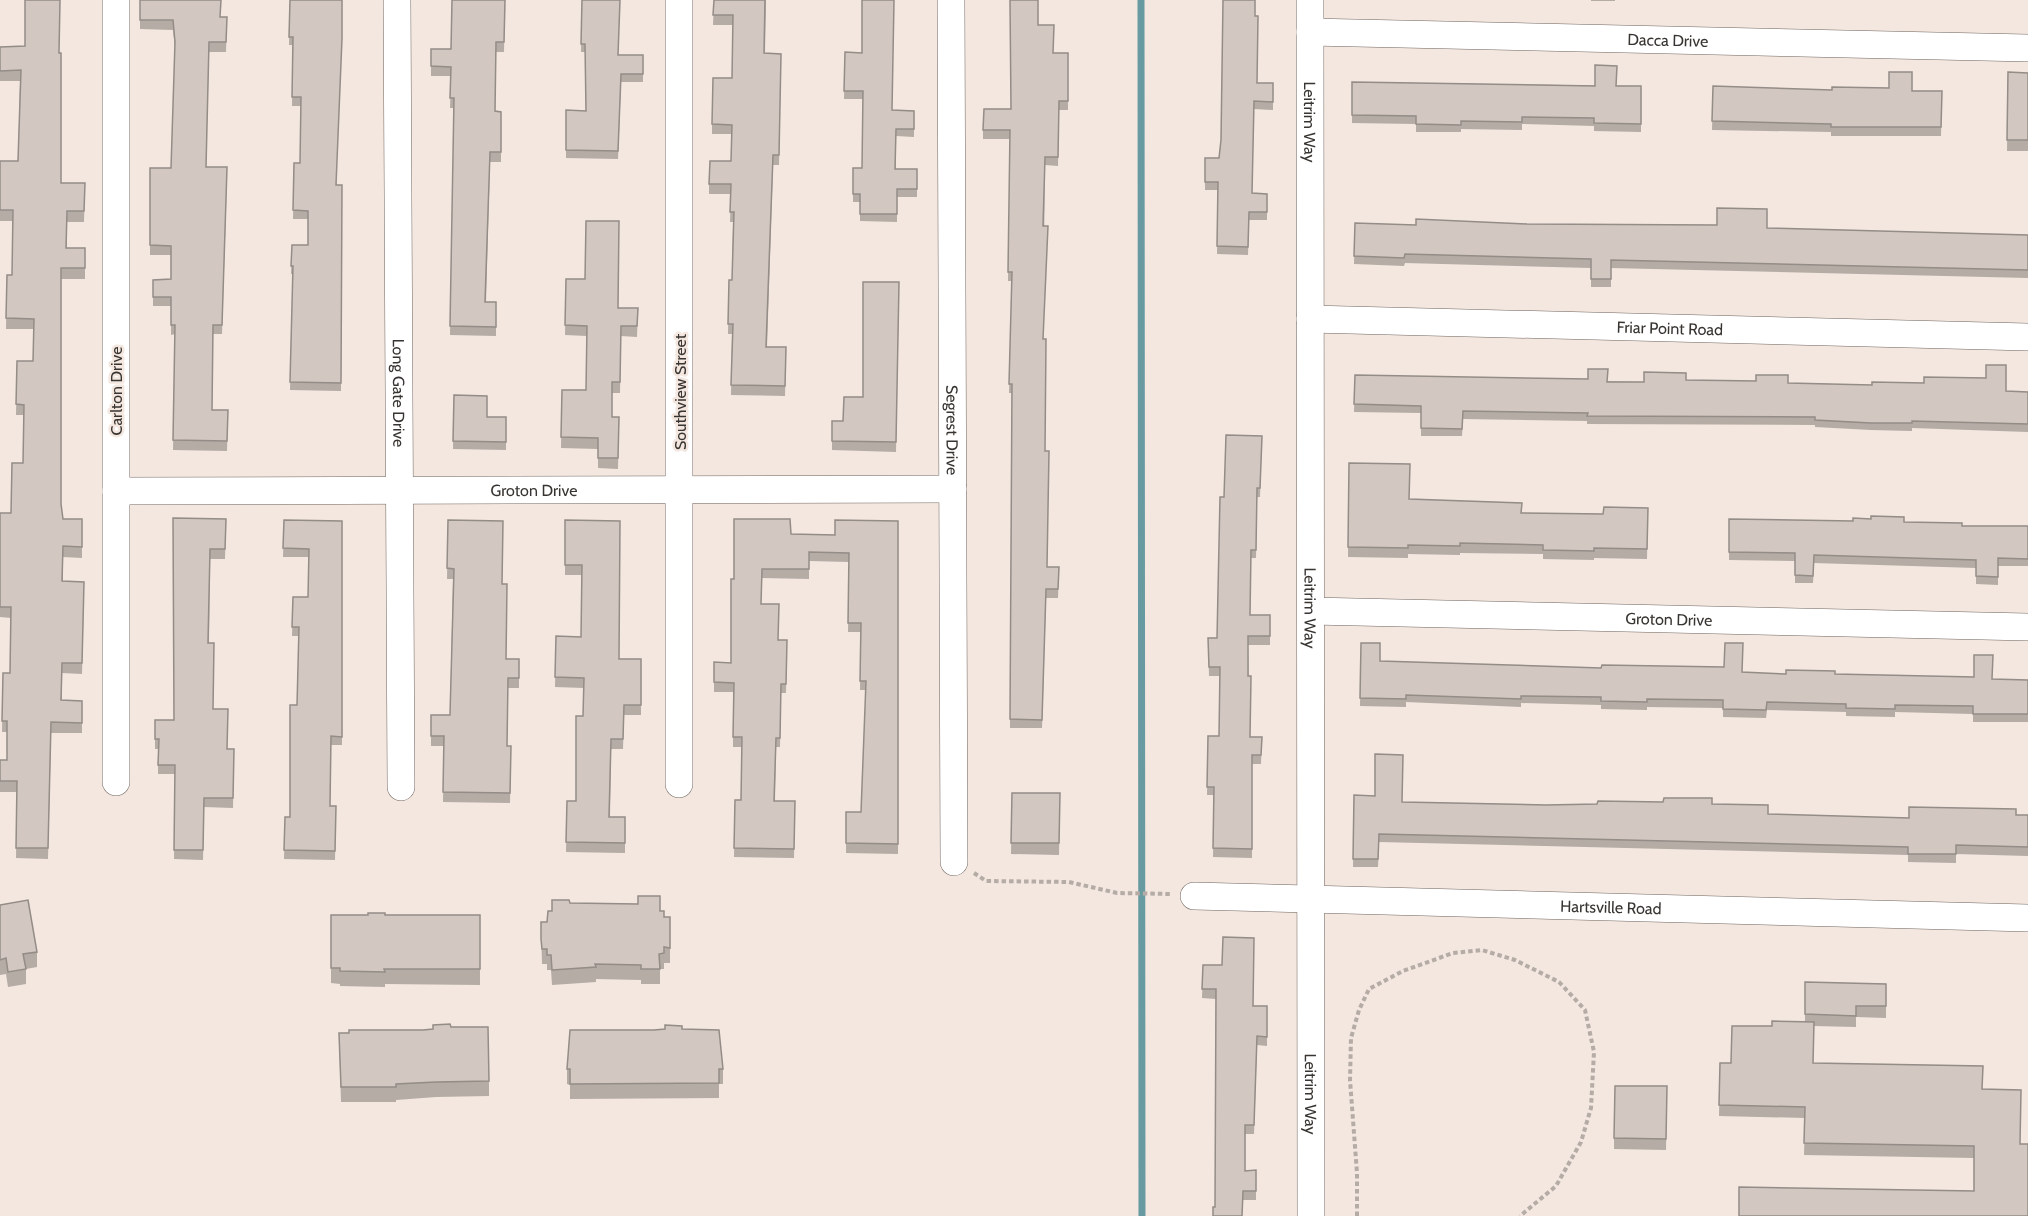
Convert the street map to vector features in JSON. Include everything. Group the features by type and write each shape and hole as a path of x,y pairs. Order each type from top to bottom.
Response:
{"street":[{"name":"Carlton Drive","path":"116,0 116,782"},
{"name":"Long Gate Drive","path":"397,0 401,787"},
{"name":"Southview Street","path":"679,0 679,784"},
{"name":"Segrest Drive","path":"951,0 954,862"},
{"name":"Leitrim Way","path":"1310,0 1311,1216"},
{"name":"Dacca Drive","path":"1310,32 2028,48"},
{"name":"Friar Point Road","path":"1310,319 2028,337"},
{"name":"Groton Drive","path":"116,491 953,489"},
{"name":"Groton Drive","path":"1311,611 2028,627"},
{"name":"Hartsville Road","path":"1194,896 2028,918"}],"path":[{"path":"954,862 967,862 976,876 986,881 1069,882 1117,894 1166,894"},
{"path":"1357,1216 1358,1173 1350,1080 1351,1038 1359,1010 1369,989 1403,971 1453,953 1482,950 1515,960 1559,982 1585,1010 1594,1052 1591,1108 1581,1142 1556,1186 1520,1216"}],"building":[{"path":"25,0 60,0 61,183 85,183 84,211 67,211 66,248 85,248 85,268 61,268 61,504 63,519 82,519 82,547 63,546 62,581 84,582 82,663 62,663 61,700 82,701 82,723 51,722 48,848 16,848 17,781 0,781 0,760 7,760 7,721 2,721 3,673 10,673 11,607 0,607 0,513 11,513 12,463 23,463 24,405 16,404 17,361 33,361 34,319 6,318 7,275 12,275 13,210 0,210 0,161 18,161 21,70 0,71 0,47 25,46"},
{"path":"140,0 221,0 220,17 227,17 226,42 209,42 206,167 227,167 222,325 213,325 212,410 228,410 227,441 173,440 175,325 171,325 171,297 153,297 153,280 171,279 171,246 150,245 150,168 171,168 175,42 173,20 140,20"},
{"path":"290,0 342,0 336,185 342,185 341,383 290,382 292,245 308,245 308,211 293,210 294,163 300,163 301,97 292,97 293,37 289,37"},
{"path":"452,0 505,0 504,42 496,42 495,111 501,112 501,152 490,152 485,302 496,302 496,327 450,326 454,98 450,98 451,67 431,66 431,49 451,49"},
{"path":"582,0 620,0 618,55 643,55 643,74 621,74 618,151 566,150 566,110 586,111 585,44 581,44"},
{"path":"714,0 765,0 764,53 781,54 779,155 773,155 766,347 786,347 785,386 731,385 733,324 728,324 734,212 730,212 731,184 709,184 710,161 731,161 732,125 712,124 713,78 732,78 733,15 713,15"},
{"path":"862,0 894,0 892,110 914,111 914,129 896,129 895,169 917,169 917,189 897,189 897,214 860,214 860,194 853,194 853,168 862,168 863,91 844,91 845,52 862,53"},
{"path":"1010,0 1038,0 1038,25 1054,25 1053,53 1068,53 1068,101 1059,101 1058,157 1045,157 1043,226 1048,226 1043,339 1046,339 1045,451 1049,451 1047,567 1059,567 1058,589 1046,589 1042,720 1010,719 1012,384 1009,384 1012,272 1008,272 1010,130 983,130 984,109 1011,109"},
{"path":"1223,0 1255,0 1255,16 1258,16 1257,83 1273,83 1273,102 1254,101 1252,193 1267,194 1267,212 1249,212 1248,247 1217,246 1218,182 1205,182 1205,158 1219,158 1221,140"},
{"path":"1595,65 1617,66 1616,86 1641,86 1641,124 1594,123 1594,118 1522,117 1522,122 1461,121 1461,125 1416,124 1416,116 1352,115 1352,82 1595,86"},
{"path":"1889,72 1912,72 1912,91 1942,91 1941,127 1831,127 1831,124 1712,121 1713,86 1832,90 1832,87 1889,88"},
{"path":"2008,72 2028,73 2028,140 2007,140"},
{"path":"1717,208 1767,209 1767,228 2028,235 2028,270 1611,260 1611,279 1591,279 1591,259 1405,254 1404,258 1354,256 1355,223 1416,225 1416,219 1527,224 1717,225"},
{"path":"586,221 619,221 618,308 638,308 637,326 621,326 620,382 612,382 612,417 619,417 618,458 598,458 598,438 561,437 562,390 586,390 587,326 565,325 566,279 585,279"},
{"path":"863,282 899,282 896,442 832,441 832,421 843,421 844,397 863,397"},
{"path":"1986,365 2006,365 2006,391 2028,392 2028,424 1912,421 1912,423 1871,423 1815,420 1815,417 1587,416 1588,413 1463,411 1462,429 1421,428 1421,406 1354,404 1355,375 1588,379 1588,369 1608,369 1607,382 1644,382 1644,372 1686,373 1686,380 1756,381 1756,375 1788,375 1788,383 1872,385 1872,382 1924,383 1924,377 1986,378"},
{"path":"454,395 487,396 487,417 506,417 506,442 453,441"},
{"path":"1226,435 1262,436 1260,488 1257,488 1256,550 1251,550 1250,615 1270,615 1270,636 1248,636 1248,676 1251,676 1250,737 1262,737 1261,755 1252,755 1252,849 1213,848 1214,787 1207,787 1208,736 1219,736 1220,667 1209,667 1208,638 1217,638 1220,497 1224,497"},
{"path":"1349,463 1410,464 1409,499 1522,503 1521,513 1603,514 1604,507 1648,508 1647,549 1543,550 1543,545 1460,543 1460,546 1408,545 1408,548 1348,547"},
{"path":"1871,516 1904,517 1904,522 1962,523 1962,526 2028,526 2028,559 1998,558 1998,577 1976,576 1976,560 1814,555 1813,576 1795,575 1795,553 1729,552 1729,519 1853,521 1853,518 1871,519"},
{"path":"173,518 226,519 225,549 210,549 208,643 214,643 213,709 228,709 227,749 234,749 233,798 204,798 203,850 174,850 175,765 158,765 159,739 155,739 155,720 174,720"},
{"path":"734,519 790,519 791,534 835,535 835,520 898,521 898,844 846,843 846,812 861,812 866,681 860,681 861,623 848,623 849,553 809,552 809,569 762,569 761,604 779,604 778,640 787,640 786,684 781,684 780,738 776,738 774,801 795,801 794,849 734,848 735,800 741,800 742,737 733,737 734,683 714,682 714,662 731,663"},
{"path":"284,520 342,521 342,737 331,736 330,806 336,806 335,851 284,850 285,817 290,817 290,705 297,705 299,627 292,627 293,597 308,597 309,549 283,548"},
{"path":"448,520 503,521 502,584 507,584 506,659 519,659 519,678 508,678 507,746 511,746 510,793 443,792 444,736 431,736 431,715 450,715 454,569 447,568"},
{"path":"565,520 620,521 619,659 641,659 641,705 624,705 623,739 611,739 609,817 625,817 625,843 566,842 567,801 576,801 576,716 583,716 584,678 555,677 556,636 581,637 582,565 565,565"},
{"path":"1361,643 1380,643 1380,661 1601,668 1602,665 1724,667 1725,643 1743,643 1742,672 1786,674 1786,670 1835,671 1835,674 1974,677 1974,655 1993,655 1992,679 2028,680 2028,714 1973,714 1973,706 1895,705 1895,709 1846,708 1846,704 1767,702 1766,710 1723,709 1723,700 1601,701 1601,697 1521,696 1521,699 1406,695 1406,699 1360,698"},
{"path":"1375,754 1403,755 1402,802 1546,805 1597,804 1598,801 1663,802 1664,798 1712,798 1712,804 1768,805 1768,814 1909,818 1909,807 2016,809 2016,815 2028,815 2028,847 1956,845 1956,854 1908,854 1908,847 1379,834 1378,859 1353,859 1354,795 1375,796"},
{"path":"1012,793 1060,793 1059,843 1011,843"},
{"path":"638,896 660,896 660,911 664,911 664,917 670,917 670,948 664,947 664,953 659,954 660,969 641,969 641,965 595,964 596,967 552,970 551,955 547,955 547,949 542,949 541,922 547,922 548,911 552,911 552,900 569,900 570,903 638,904"},
{"path":"28,900 37,952 23,954 26,969 8,972 6,958 0,960 0,905"},
{"path":"368,913 480,915 480,969 384,969 385,972 340,971 340,968 331,968 331,915 368,915"},
{"path":"1223,937 1254,938 1253,1006 1267,1006 1267,1037 1257,1036 1254,1125 1245,1125 1245,1171 1256,1170 1256,1191 1243,1191 1242,1216 1213,1216 1213,1207 1215,1207 1216,989 1202,989 1203,965 1222,965"},
{"path":"1805,982 1886,984 1886,1006 1856,1006 1856,1016 1805,1014"},
{"path":"1772,1021 1814,1022 1813,1063 1983,1066 1982,1089 2021,1090 2020,1144 2028,1144 2028,1216 1739,1216 1739,1187 1974,1191 1974,1146 1804,1143 1805,1107 1719,1105 1720,1063 1731,1063 1732,1026 1772,1026"},
{"path":"450,1024 451,1027 488,1027 489,1081 396,1084 396,1087 341,1087 339,1033 349,1033 349,1030 423,1030 433,1029 433,1025"},
{"path":"665,1025 682,1026 682,1029 719,1030 723,1069 719,1069 719,1083 570,1084 570,1069 567,1069 570,1030 654,1030 665,1029"},
{"path":"1615,1086 1667,1086 1666,1139 1614,1138"}],"waterway":[{"path":"1141,0 1142,1216"}]}
